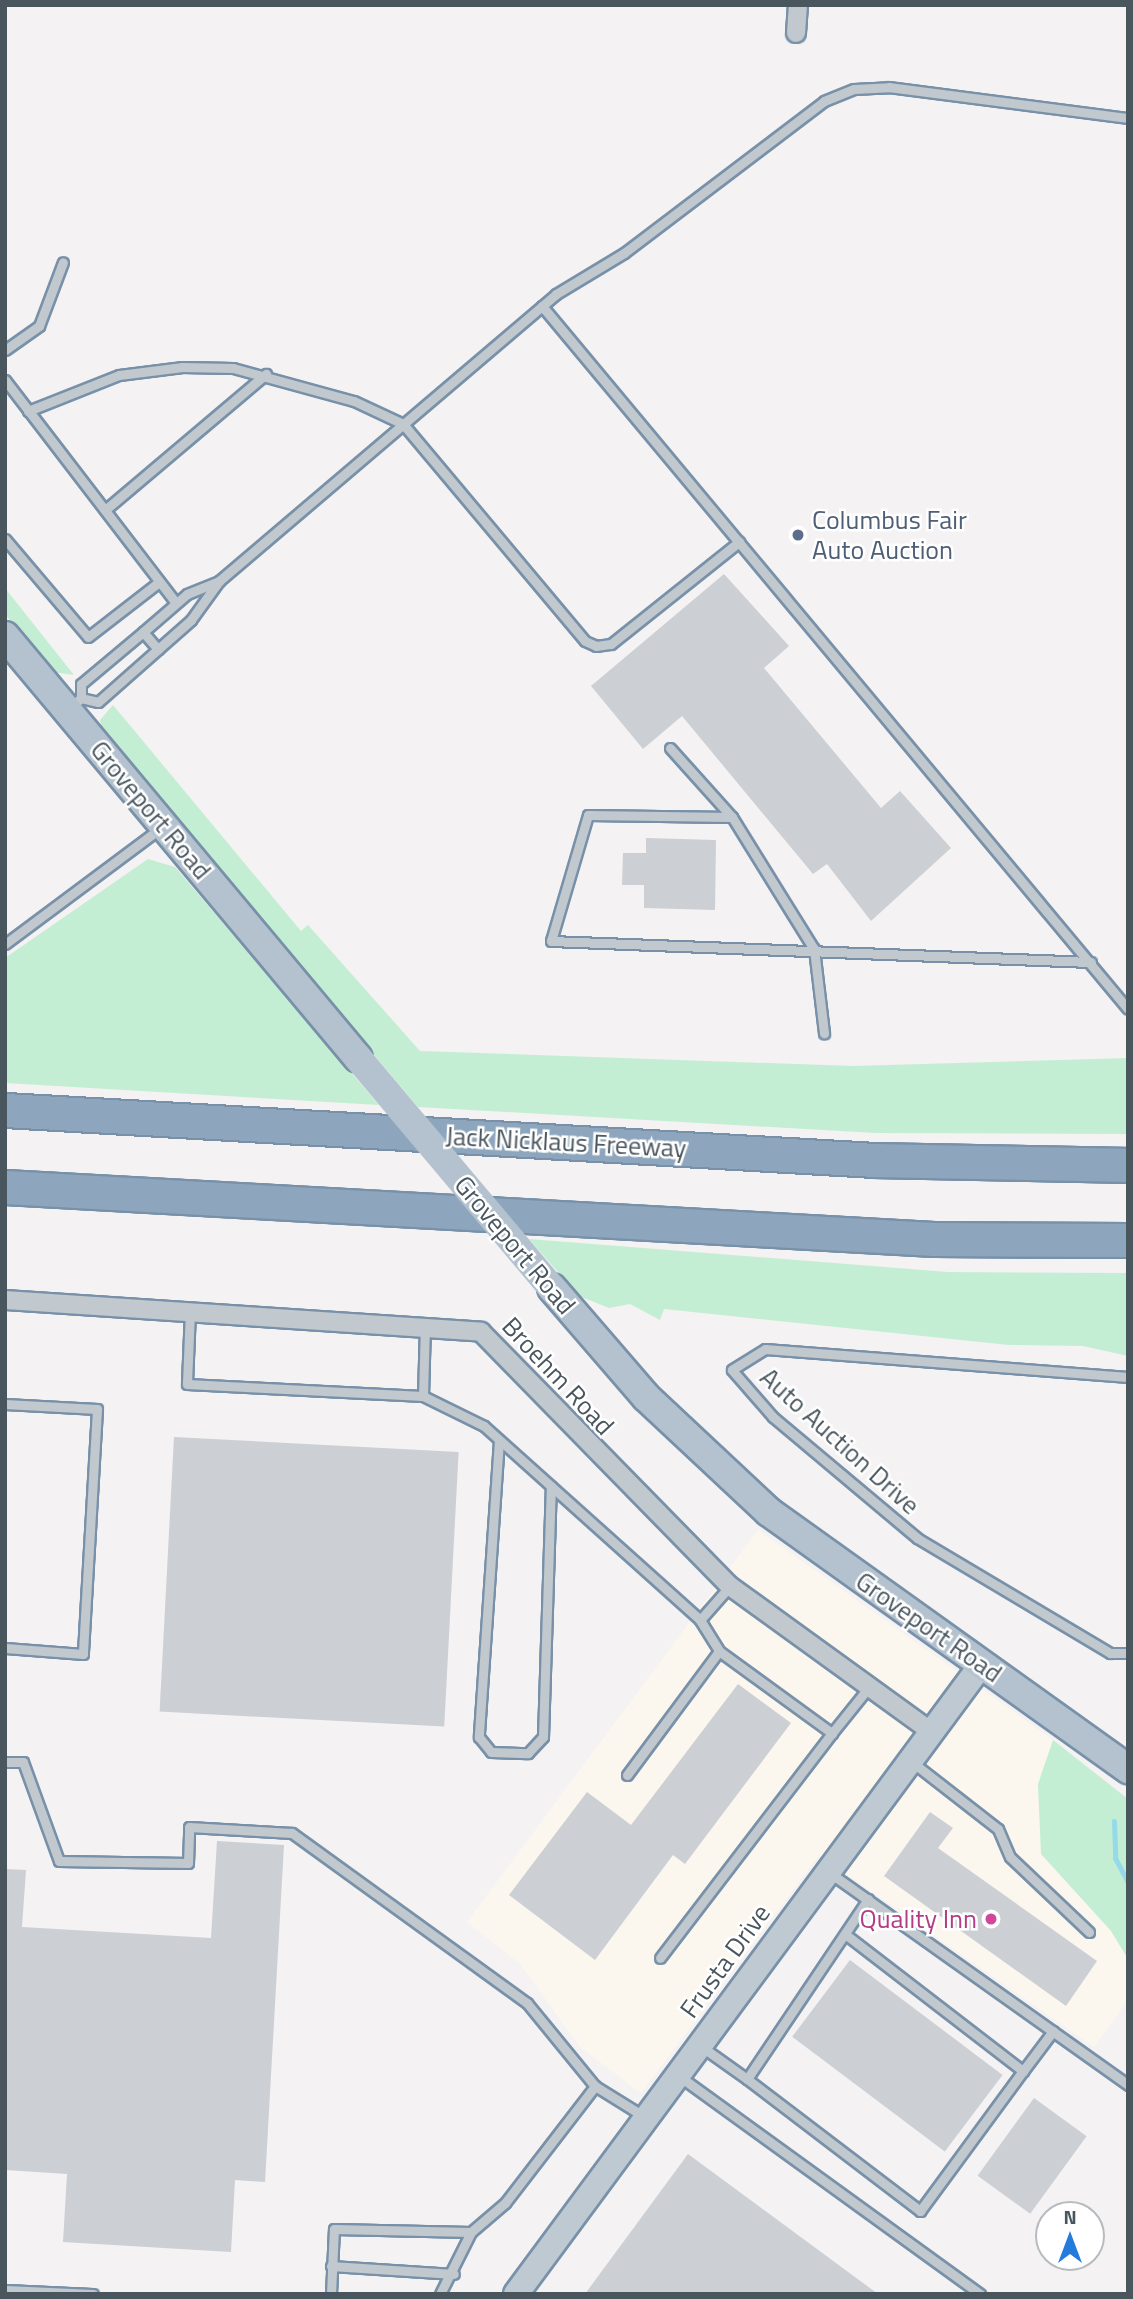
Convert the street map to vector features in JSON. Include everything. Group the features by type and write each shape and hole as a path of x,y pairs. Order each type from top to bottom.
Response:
{"highway":[{"name":"Jack Nicklaus Freeway","path":"5,1110 1004,1165 1128,1165"},
{"path":"1004,1165 1128,1154"},
{"path":"5,1187 934,1239 1128,1240"}],"main road":[{"name":"Groveport Road","path":"13,651 74,704 164,826 628,1378 728,1476 1123,1769"}],"street":[{"path":"796,33 797,5"},
{"name":"Broehm Road","path":"5,1300 469,1328 491,1340 578,1437 730,1586 932,1732"},
{"name":"Frusta Drive","path":"516,2294 982,1664"}],"lane":[{"path":"219,581 191,620 98,702 74,704 81,684 176,603 219,581 542,306 824,101 854,89 888,87 1128,118"},
{"path":"5,350 39,326 63,262"},
{"path":"542,306 1128,1009"},
{"path":"28,411 120,375 182,367 266,374 403,424 585,641 596,646 611,644 739,542"},
{"path":"105,510 266,374"},
{"path":"5,380 176,603"},
{"path":"5,539 88,637 159,582"},
{"path":"142,632 158,649"},
{"path":"670,748 732,817 814,949 824,1033"},
{"path":"732,817 588,815 551,941 814,949 1091,962"},
{"path":"5,944 164,826"},
{"path":"190,1311 187,1384 423,1396 499,1440 700,1620 719,1651 832,1733"},
{"path":"423,1396 425,1324"},
{"name":"Auto Auction Drive","path":"1128,1377 765,1349 732,1370 773,1416 917,1538 1110,1653 1128,1653"},
{"path":"5,1404 97,1409 83,1654 5,1648"},
{"path":"499,1440 479,1737 491,1752 528,1753 543,1737 551,1486"},
{"path":"700,1620 730,1586"},
{"path":"627,1775 719,1651"},
{"path":"660,1958 869,1687"},
{"path":"911,1761 998,1829 1010,1857 1089,1932"},
{"path":"5,1762 23,1762 59,1861 187,1863 189,1826 292,1833 527,2003 594,2086 646,2118"},
{"path":"829,1872 1128,2085"},
{"path":"747,2079 868,1899"},
{"path":"845,1934 1023,2071"},
{"path":"700,2046 920,2211 1053,2031"},
{"path":"678,2075 980,2294"},
{"path":"440,2294 454,2274 471,2232 505,2203 594,2086"},
{"path":"331,2294 334,2229 471,2232"},
{"path":"331,2266 454,2274"},
{"path":"5,2290 93,2294"}],"shaded area":[{"path":"758,1530 1053,1740 1038,1784 1041,1854 1111,1931 1128,1959 1128,2000 1094,2047 819,1855 641,2093 580,2047 520,1964 467,1922"}],"green space":[{"path":"5,588 74,675 53,672 5,614"},
{"path":"113,705 301,931 308,925 420,1051 853,1066 1128,1058 1128,1134 876,1133 418,1107 102,732 100,720"},
{"path":"148,859 175,867 379,1105 5,1083 5,958"},
{"path":"529,1239 948,1272 1128,1273 1128,1356 1083,1346 1009,1345 664,1309 660,1320 630,1304 609,1308 579,1296"},
{"path":"1053,1740 1128,1799 1128,1959 1111,1931 1041,1854 1038,1784"}],"building":[{"path":"724,574 789,646 764,668 881,808 900,791 951,848 871,921 827,864 813,874 682,716 643,749 591,686"},
{"path":"646,838 716,840 715,910 644,908 644,885 622,885 623,853 646,853"},
{"path":"174,1437 459,1452 444,1727 160,1712"},
{"path":"738,1684 791,1723 685,1864 673,1855 595,1960 509,1895 587,1792 631,1825"},
{"name":"Quality Inn","path":"930,1812 953,1828 938,1848 1097,1961 1066,2006 884,1876"},
{"path":"217,1841 284,1845 265,2182 235,2180 231,2252 63,2242 67,2174 5,2170 5,1869 26,1870 22,1927 211,1938"},
{"path":"850,1960 1003,2075 945,2152 792,2037"},
{"path":"1034,2098 1087,2136 1040,2201 1035,2201 1035,2207 1030,2214 978,2176"},
{"path":"688,2154 878,2294 585,2294"}],"waterway":[{"path":"1114,1821 1115,1858 1128,1882"}],"place":[{"name":"Columbus Fair Auto Auction","path":"798,535"},
{"name":"Quality Inn","path":"991,1919"}]}
